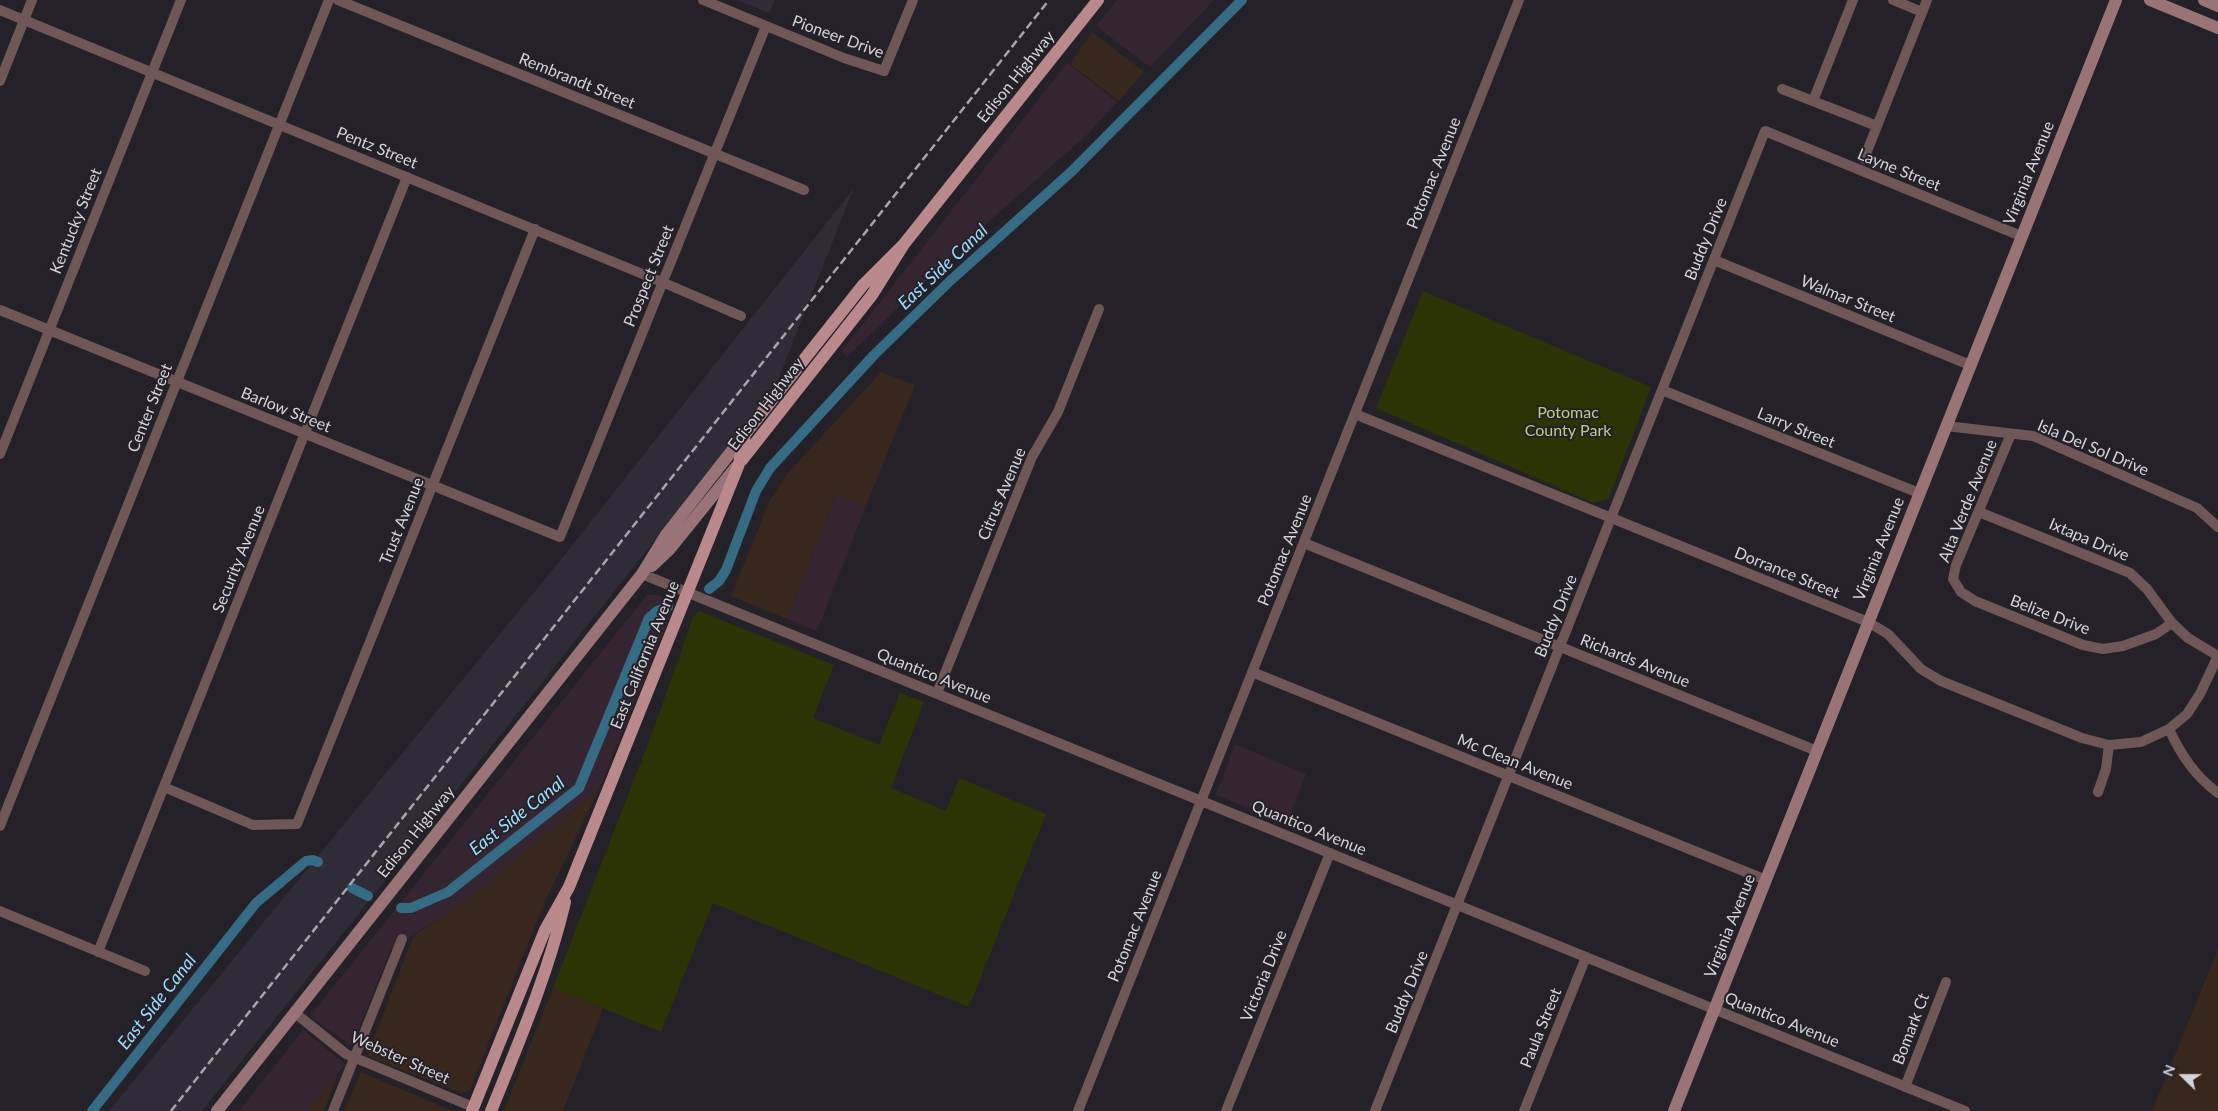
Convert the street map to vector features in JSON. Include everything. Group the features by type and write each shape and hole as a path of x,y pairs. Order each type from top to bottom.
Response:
{"main road":[{"name":"Edison Highway","path":"739,464 872,295 904,244 1098,0"},
{"name":"Edison Highway","path":"745,434 863,285 904,244"},
{"name":"East California Avenue","path":"473,1110 545,930 569,888 739,464 745,434"},
{"name":"East California Avenue","path":"491,1111 541,987 557,937 569,888"}],"street":[{"path":"0,81 32,0"},
{"name":"Kentucky Street","path":"0,454 180,0"},
{"name":"Center Street","path":"0,826 329,0"},
{"name":"Rembrandt Street","path":"338,0 804,190"},
{"path":"703,0 766,26"},
{"name":"Pioneer Drive","path":"766,26 844,58 884,71 914,0"},
{"name":"Potomac Avenue","path":"1078,1111 1519,0"},
{"path":"1813,102 1853,0"},
{"path":"1893,0 1922,12"},
{"path":"1864,159 1927,0"},
{"name":"Virginia Avenue","path":"1674,1111 2116,0"},
{"path":"2150,0 2218,28"},
{"path":"2204,0 2218,6"},
{"name":"Pentz Street","path":"0,10 535,229 741,316"},
{"name":"Prospect Street","path":"560,536 766,26"},
{"path":"1782,89 1877,126"},
{"name":"Layne Street","path":"1765,132 2022,236"},
{"name":"Buddy Drive","path":"1375,1111 1765,132"},
{"name":"Security Avenue","path":"98,952 407,177"},
{"name":"Trust Avenue","path":"164,788 253,825 297,824 535,229"},
{"name":"Walmar Street","path":"1714,260 1970,365"},
{"name":"Citrus Avenue","path":"937,693 1032,457 1058,412 1100,309"},
{"name":"Barlow Street","path":"0,310 560,536"},
{"name":"Larry Street","path":"1662,390 1919,493"},
{"name":"Dorrance Street","path":"1355,414 1868,622 1888,634 1921,669 1941,681 2082,738 2110,745 2141,742 2169,729 2187,714 2200,694 2218,656"},
{"name":"Isla Del Sol Drive","path":"1946,426 2033,436 2197,508 2218,527"},
{"name":"Edison Highway","path":"217,1111 642,574 666,535 745,434"},
{"name":"Alta Verde Avenue","path":"1953,579 1956,565 2011,434"},
{"name":"Edison Highway","path":"642,574 669,550 739,464"},
{"name":"Ixtapa Drive","path":"1979,512 2130,573 2147,588 2172,623 2188,638 2218,656"},
{"name":"Richards Avenue","path":"1304,543 1817,751"},
{"name":"Quantico Avenue","path":"642,574 1965,1111"},
{"name":"Belize Drive","path":"1953,579 1961,592 1975,601 2083,645 2103,649 2123,646 2156,634 2172,623"},
{"name":"Mc Clean Avenue","path":"1252,672 1766,880"},
{"path":"2169,729 2179,750 2192,770 2218,793"},
{"path":"2098,792 2106,769 2110,745"},
{"name":"Victoria Drive","path":"1226,1111 1330,853"},
{"path":"0,911 146,971"},
{"path":"334,1111 402,939"},
{"name":"Paula Street","path":"1524,1111 1586,957"},
{"name":"Bomark Ct","path":"1905,1087 1946,982"},
{"name":"Webster Street","path":"294,1012 346,1054 473,1110"}],"shaded area":[{"path":"737,0 775,0 769,13"},
{"path":"1117,0 1214,0 1150,67 1096,26"},
{"path":"1092,32 1144,72 1119,101 1070,64"},
{"path":"1067,63 1117,102 1089,133 968,240 847,357 841,352"},
{"path":"854,188 774,390 202,1111 109,1111 563,557"},
{"path":"881,372 915,385 866,506 836,494 787,619 731,596 769,502 787,474"},
{"path":"836,494 866,506 817,631 787,619"},
{"path":"647,595 657,595 675,603 600,788 503,871 455,909 391,948 352,1046 310,1016"},
{"path":"1235,744 1306,774 1287,823 1216,795"},
{"path":"600,788 546,899 470,1090 461,1093 367,1056 414,935 455,909 503,871"},
{"path":"2218,949 2218,1111 2152,1111"},
{"path":"553,988 603,1008 563,1111 504,1111"},
{"path":"303,1030 345,1064 309,1111 239,1111"},
{"path":"339,1072 324,1111 309,1111"},
{"path":"361,1072 453,1111 344,1111"}],"green space":[{"name":"Potomac County Park","path":"1423,291 1651,387 1609,498 1594,503 1376,408"},
{"path":"699,611 834,665 813,718 879,745 900,693 924,702 891,788 946,811 959,778 1046,814 969,1007 713,903 661,1032 553,988 654,728 693,617"}],"waterway":[{"name":"East Side Canal","path":"709,589 719,581 726,570 756,491 770,468 874,355 950,281 1071,172 1242,0"},
{"name":"East Side Canal","path":"401,908 411,908 448,892 579,788 649,618 657,611 668,607"},
{"name":"East Side Canal","path":"92,1111 256,903 306,861 313,860 318,862"},
{"name":"East Side Canal","path":"352,888 368,896"}],"railway":[{"path":"171,1111 1049,0"}]}
